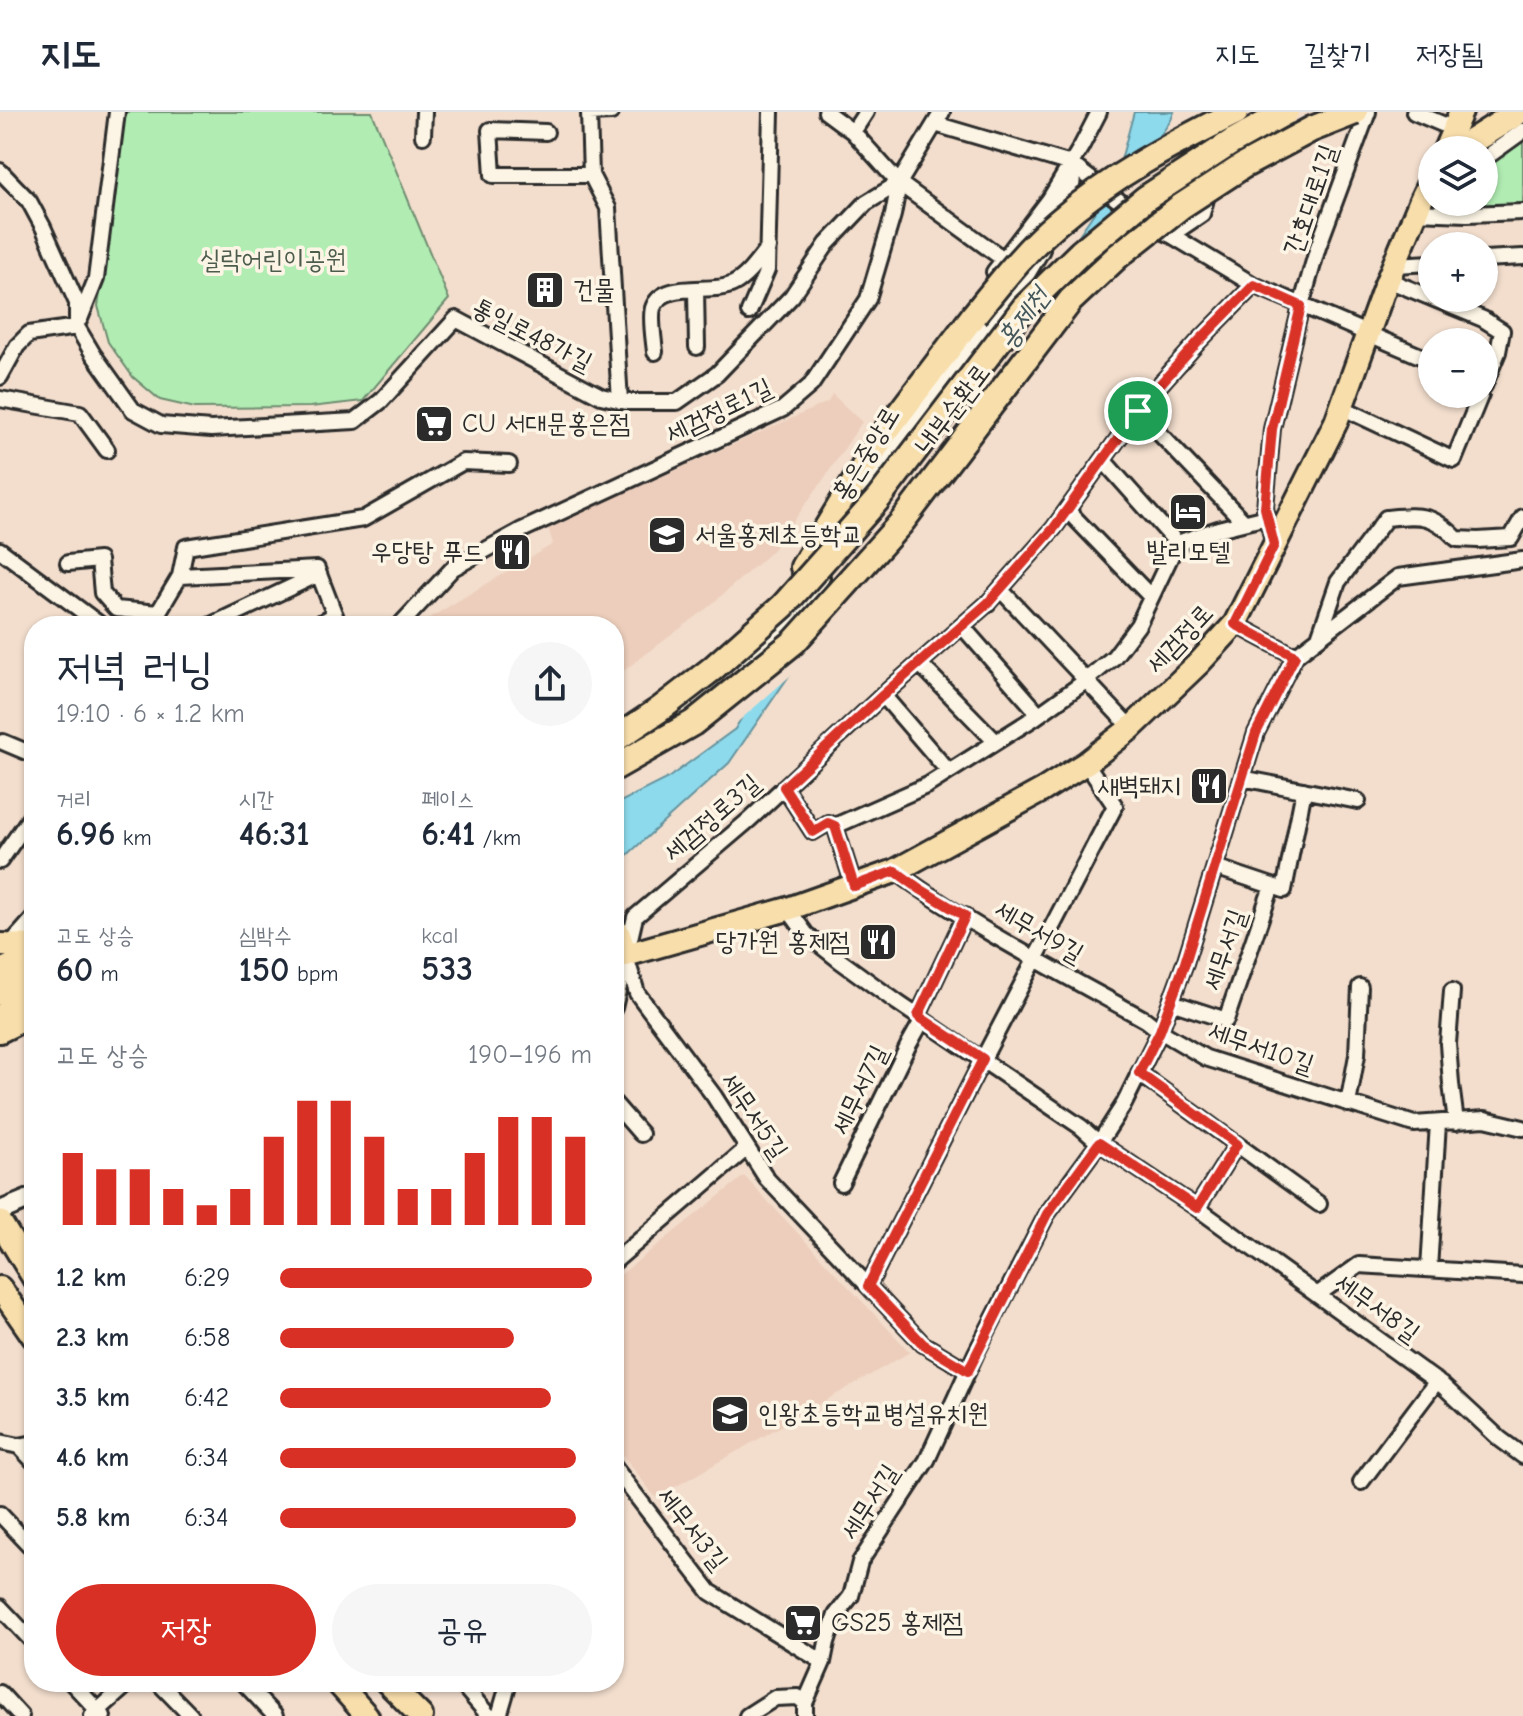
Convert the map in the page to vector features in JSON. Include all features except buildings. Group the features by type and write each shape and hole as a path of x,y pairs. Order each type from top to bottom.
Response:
{"highway":[{"path":"803,567 883,435 1023,256 1091,195 1156,152 1236,112"},
{"name":"내부순환로","path":"624,733 712,669 783,606 878,499 1024,308 1081,252 1146,198 1232,142 1286,112"},
{"name":"내부순환로","path":"624,762 693,723 794,642 901,523 1071,300 1118,256 1180,207 1243,166 1312,129 1355,112"},
{"path":"1458,130 1508,118"},
{"path":"0,993 24,983"},
{"path":"0,1017 24,1007"}],"main road":[{"name":"세검정로","path":"624,952 788,909 895,871 1043,790 1086,763 1131,728 1235,624 1336,422 1391,272 1419,216"},
{"path":"0,971 24,961"},
{"path":"0,1031 24,1019"},
{"path":"0,1222 24,1262"},
{"path":"0,1288 24,1323"},
{"path":"346,1692 367,1716"},
{"path":"397,1692 421,1716"}],"street":[{"path":"0,377 17,346 29,334 77,327 96,279 117,112"},
{"path":"423,136 424,112"},
{"path":"611,112 589,113 591,175 608,208 620,401"},
{"path":"749,312 767,270 771,112"},
{"path":"826,112 841,117 899,183 1025,274"},
{"path":"853,132 866,112"},
{"name":"홍은중앙로","path":"624,724 641,715 740,637 770,608 803,567 871,439 1049,200 1099,112"},
{"path":"1171,235 1202,214 1228,112"},
{"name":"간호대로1길","path":"1301,306 1318,247 1368,112"},
{"path":"1414,112 1458,130"},
{"name":"세검정로1길","path":"408,616 453,568 522,530 783,409 811,385 868,299 893,215 899,183 938,118 1071,164"},
{"path":"546,132 490,130 493,175 591,175"},
{"path":"1498,149 1523,131"},
{"path":"1071,164 1148,222 1254,285 1418,355"},
{"name":"홍은중앙로","path":"624,753 673,722 748,661 805,600 849,533 900,443 1025,274 1069,197 1071,164"},
{"name":"통일로48가길","path":"0,171 29,201 77,303 77,327 133,410 161,425 211,429 355,421 381,401 456,319 601,396 620,401 677,402 717,374 792,296 827,244 866,203 899,183"},
{"path":"1498,213 1523,212"},
{"path":"655,352 653,309 659,299 679,289 732,285 754,267 768,248"},
{"path":"1498,258 1523,257"},
{"path":"1391,272 1418,266"},
{"path":"1391,272 1497,328"},
{"name":"세검정로3길","path":"624,941 635,917 749,820 883,695 988,603 1054,528 1138,411 1198,342 1254,285"},
{"path":"696,289 697,347"},
{"path":"1274,545 1265,508 1272,429 1301,306"},
{"path":"1498,328 1502,331 1498,352"},
{"path":"0,399 80,413 107,450"},
{"path":"1341,407 1454,460 1475,408"},
{"path":"1138,411 1244,522"},
{"path":"1103,460 1177,543 1267,517"},
{"path":"68,563 99,560 102,593 116,609 158,613 180,576 186,547 363,519 463,462 509,464"},
{"path":"1067,510 1151,597"},
{"path":"1319,638 1338,582 1386,518 1417,516 1442,523 1457,539 1478,540 1511,538 1523,517"},
{"name":"세검정로","path":"835,826 928,785 1039,714 1114,657 1138,625 1177,543"},
{"path":"0,550 89,616"},
{"path":"1235,624 1295,656 1398,577 1518,563"},
{"path":"180,576 318,572"},
{"path":"318,572 335,616"},
{"path":"229,616 318,572"},
{"path":"1000,589 1131,728"},
{"path":"962,626 1039,714"},
{"name":"세무서길","path":"805,1709 836,1615 851,1596 860,1562 927,1460 1047,1214 1124,1104 1160,1031 1256,733 1295,656"},
{"path":"919,663 996,742"},
{"path":"883,695 949,772"},
{"path":"3,742 24,751"},
{"path":"868,1286 1115,806 1086,763"},
{"path":"1242,778 1358,801"},
{"path":"784,787 813,832 828,823 835,826 854,886"},
{"name":"세무서길","path":"1215,867 1284,890 1304,790"},
{"path":"0,861 24,826"},
{"name":"세무서9길","path":"895,871 920,889 1160,1031"},
{"name":"세무서길","path":"1171,1002 1226,1020 1272,886"},
{"path":"788,909 806,934 921,1018 1081,1127 1099,1143"},
{"name":"세무서7길","path":"841,1183 909,1044 965,916"},
{"path":"5,946 24,928"},
{"name":"세무서5길","path":"624,966 637,993 714,1096 767,1179 923,1344 968,1371"},
{"path":"1348,1104 1357,1055 1360,987"},
{"path":"1452,991 1448,1044 1456,1122"},
{"name":"세무서10길","path":"1160,1031 1206,1058 1414,1124 1485,1119 1523,1128"},
{"path":"1139,1073 1319,1204"},
{"path":"624,1114 641,1134"},
{"path":"1429,1269 1438,1123"},
{"name":"세무서8길","path":"1099,1143 1197,1208 1437,1381 1523,1456"},
{"path":"1197,1208 1237,1144"},
{"path":"624,1253 747,1148"},
{"path":"0,1211 24,1201"},
{"path":"1317,1295 1359,1265 1523,1275"},
{"path":"1361,1482 1437,1381"},
{"path":"0,1442 24,1445"},
{"path":"19,1446 24,1451"},
{"name":"세무서3길","path":"624,1480 710,1592 823,1662"},
{"path":"0,1514 24,1539"},
{"path":"0,1607 24,1632"},
{"path":"79,1692 97,1714 120,1692"},
{"path":"168,1692 191,1716"},
{"path":"252,1692 275,1716"},
{"path":"469,1692 489,1716"},
{"path":"499,1716 506,1692"},
{"path":"0,1693 21,1716"},
{"path":"747,1716 775,1698 798,1697 805,1709"}],"shaded area":[{"name":"서울홍제초등학교","path":"832,394 862,422 772,551 705,610 624,671 624,616 433,616 553,544 548,527 828,402"},
{"path":"744,1176 910,1352 656,1498 624,1457 624,1272"}],"green space":[{"name":"실락어린이공원","path":"125,112 372,112 449,299 363,401 310,407 195,408 160,400 133,377 108,342 98,306"},
{"path":"1523,135 1523,209 1498,209 1498,153"}],"water":[{"name":"홍제천","path":"1134,112 1174,112 1121,192 1087,259 835,609 729,763 624,858 624,800 668,778 735,729 790,634 1015,329 1115,182"}],"pier":[{"path":"1123,199 1091,261 1047,315 797,670 732,727 826,562 1012,326 1062,253"}],"place":[{"name":"건물","path":"545,290"},
{"name":"CU 서대문홍은점","path":"434,424"},
{"name":"발리모텔","path":"1188,512"},
{"name":"서울홍제초등학교","path":"667,535"},
{"name":"우당탕 푸드","path":"512,552"},
{"name":"새벽돼지","path":"1209,786"},
{"name":"당가원 홍제점","path":"878,942"},
{"name":"인왕초등학교병설유치원","path":"730,1414"},
{"name":"GS25 홍제점","path":"803,1623"}],"route":[{"path":"1254,285 1301,306 1272,429 1265,508 1274,545 1235,624 1295,656 1256,733 1185,963 1160,1031 1139,1073 1237,1144 1197,1208 1099,1143 1047,1214 968,1371 923,1344 868,1286 983,1059 918,1016 965,916 895,871 854,886 835,826 828,823 813,832 784,787 988,603 1054,528 1138,411 1198,342 1254,285"}]}
